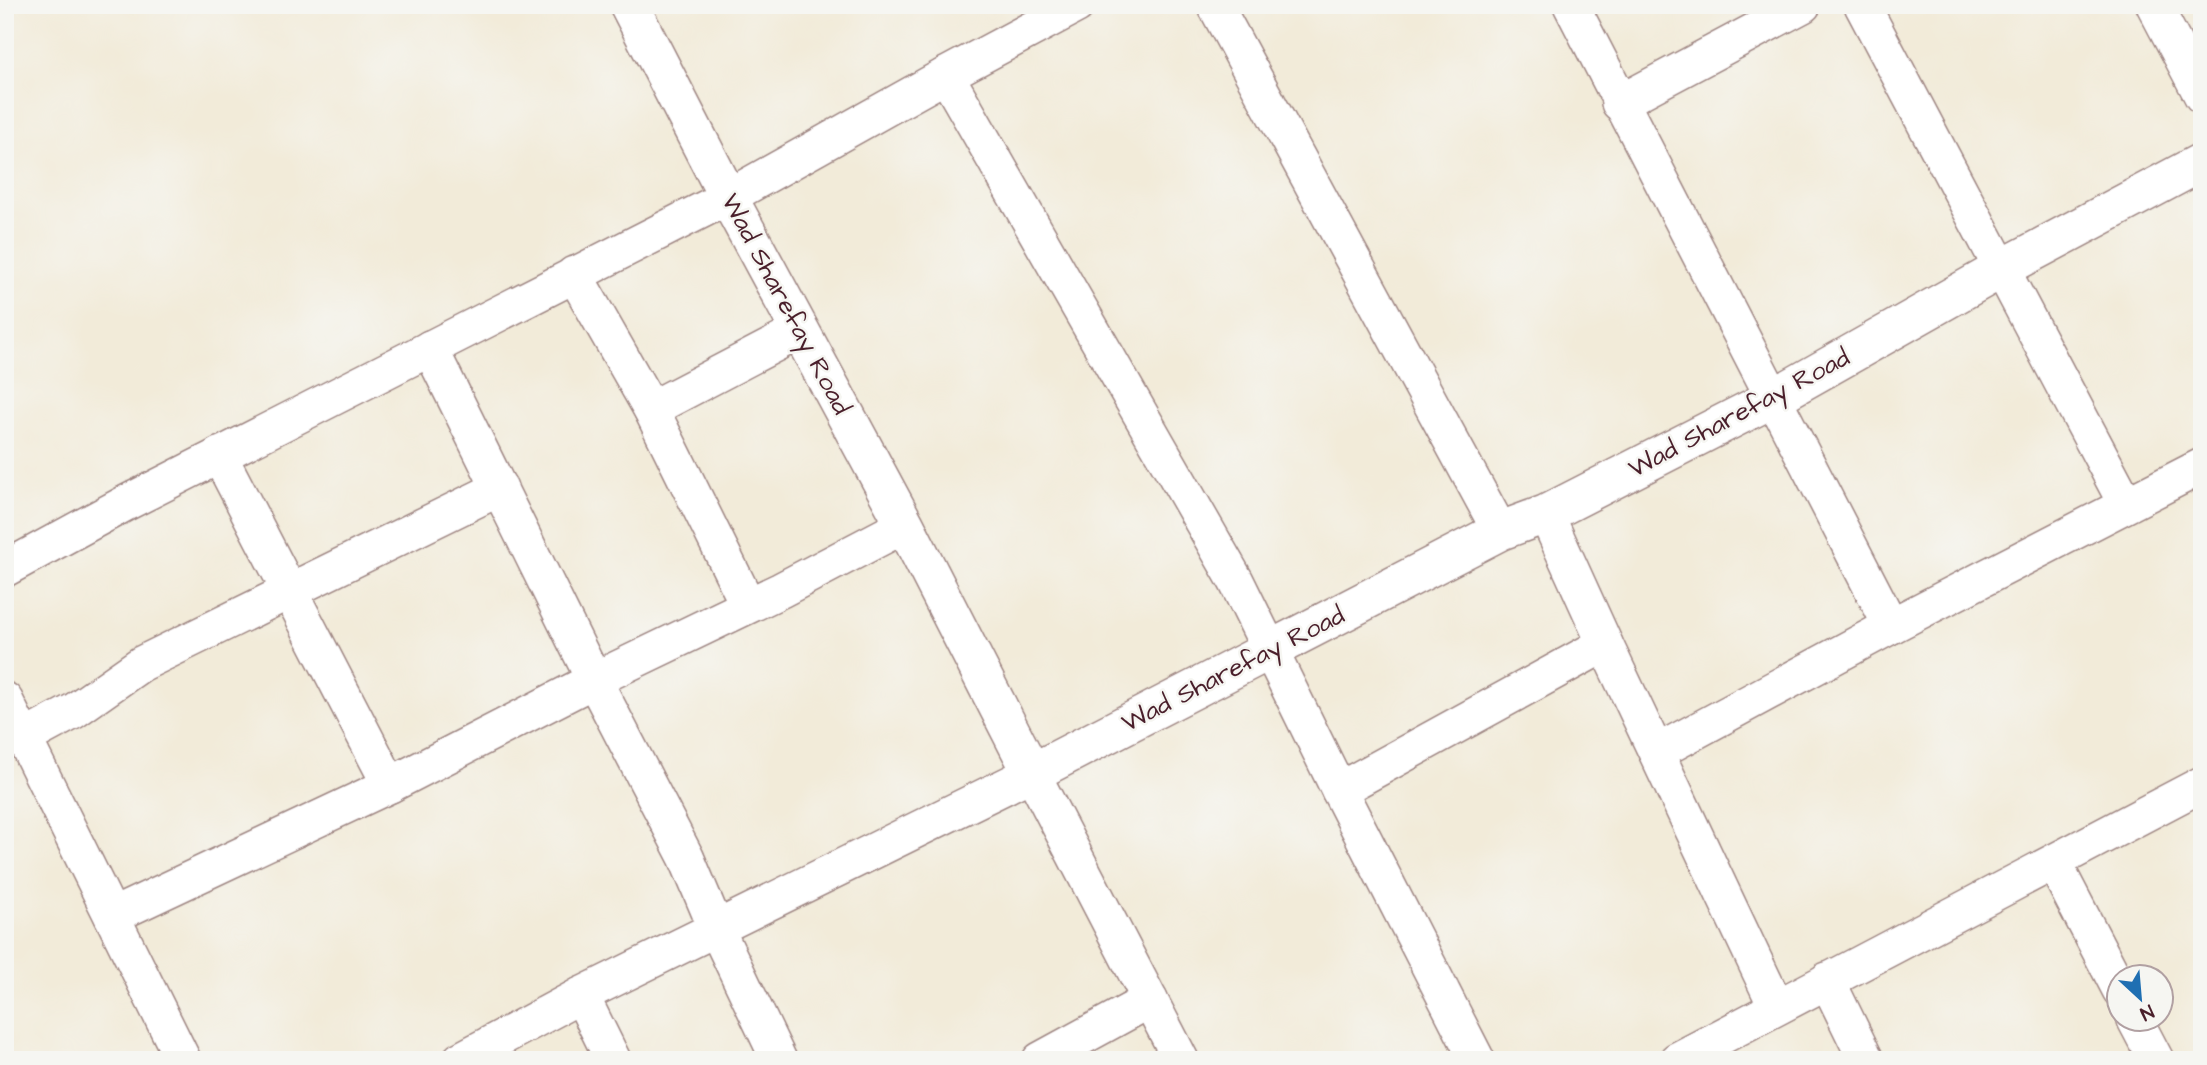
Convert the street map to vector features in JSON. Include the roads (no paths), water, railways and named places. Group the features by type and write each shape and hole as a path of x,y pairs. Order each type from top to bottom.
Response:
{"main road":[{"name":"Wad Sharefay Road","path":"629,5 728,197 905,525 1032,773 1500,531 1546,514 1773,398 2001,269 2202,162"}],"street":[{"path":"5,569 126,503 728,197 946,75 1043,13 1077,5"},
{"path":"1215,5 1500,531"},
{"path":"1571,5 1619,103 1891,626"},
{"path":"1619,103 1803,5"},
{"path":"1862,5 2126,504"},
{"path":"2154,5 2202,96"},
{"path":"946,75 1236,581 1477,1060"},
{"path":"574,274 651,409 748,606"},
{"path":"651,409 800,331"},
{"path":"430,348 594,680 686,857 716,928 779,1060"},
{"path":"219,456 390,785"},
{"path":"1657,752 1775,691 1891,626 2202,466"},
{"path":"24,738 74,710 141,664 500,488"},
{"path":"1546,514 1776,1006"},
{"path":"112,916 390,785 905,525"},
{"path":"1339,790 1605,644"},
{"path":"5,700 183,1060"},
{"path":"460,1060 581,995 1032,773 1181,1060"},
{"path":"1677,1060 2202,784"},
{"path":"2054,863 2106,965"},
{"path":"1827,980 1866,1060"},
{"path":"581,995 613,1060"},
{"path":"1040,1060 1150,1000"},
{"path":"2142,1034 2156,1060"}]}
